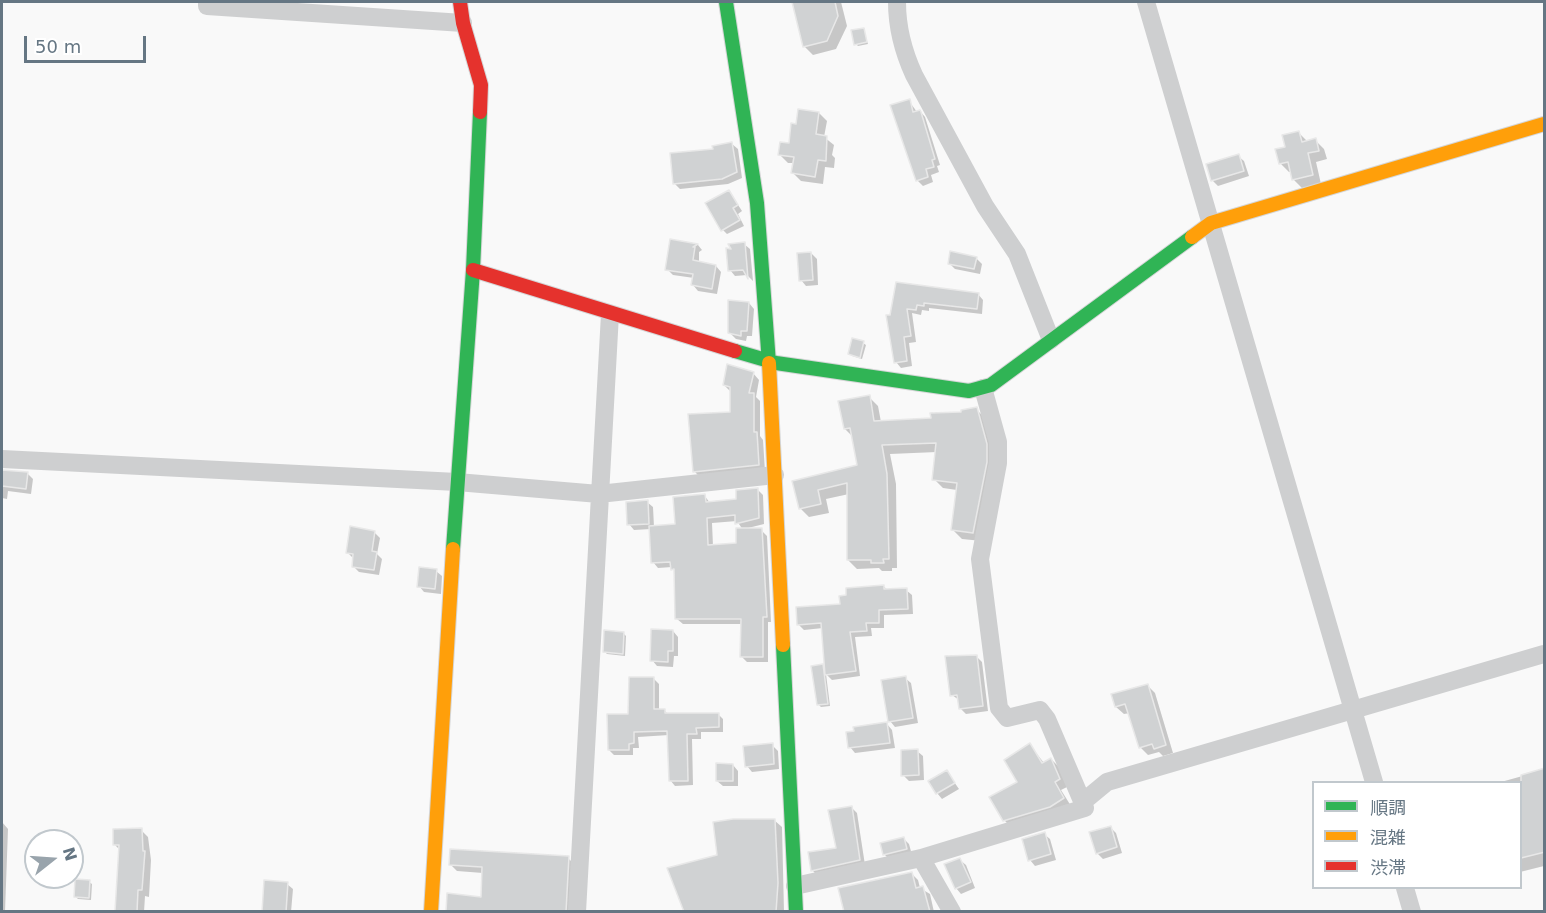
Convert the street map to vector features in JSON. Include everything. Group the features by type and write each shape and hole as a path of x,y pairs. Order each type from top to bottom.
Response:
{"street":[{"path":"207,2 207,6 463,23"},
{"path":"431,912 457,482 473,270 482,85 463,23 460,2"},
{"path":"726,2 757,203 769,360 796,912"},
{"path":"897,2 897,24 909,64 985,206 1017,254 1051,340"},
{"path":"1146,2 1373,781"},
{"path":"473,270 610,314 769,360 940,389 969,391 983,388 1211,223 1545,124"},
{"path":"577,912 610,314"},
{"path":"795,886 921,858 1085,808 1084,801 1047,719 1040,710 1007,718 999,708 980,559 998,459 998,442 983,388"},
{"path":"2,459 457,482 599,494 775,475"},
{"path":"1084,801 1107,782 1545,654"},
{"path":"921,858 952,912"},
{"path":"1405,889 1412,912"}],"building":[{"path":"792,2 835,2 838,16 827,41 803,47"},
{"path":"864,28 867,42 854,45 851,30"},
{"path":"910,99 913,112 920,110 921,112 935,159 932,160 934,167 926,169 928,177 916,181 890,105"},
{"path":"798,109 819,112 816,134 827,136 826,161 818,160 815,177 791,173 794,157 778,155 780,142 789,143 791,123 796,124"},
{"path":"1299,131 1302,142 1316,138 1319,151 1308,153 1313,175 1292,180 1288,162 1279,164 1275,149 1285,147 1282,135"},
{"path":"732,142 737,172 722,179 673,184 670,153 713,149 712,146"},
{"path":"1239,154 1244,171 1211,181 1206,164"},
{"path":"729,190 738,205 733,208 740,220 721,231 705,203"},
{"path":"670,239 698,244 693,247 695,247 693,260 716,265 712,289 691,285 693,274 665,270"},
{"path":"745,242 748,279 743,270 728,271 726,248 731,249 728,244"},
{"path":"950,251 977,257 974,269 948,264"},
{"path":"811,252 813,280 799,281 797,253"},
{"path":"896,282 979,293 977,309 924,303 924,306 917,305 916,310 907,309 911,336 904,337 907,361 894,363 886,315 890,315"},
{"path":"728,300 749,302 747,331 741,331 741,336 728,333"},
{"path":"852,338 864,341 860,358 848,354"},
{"path":"727,364 754,372 749,393 754,393 754,432 757,432 759,465 693,472 688,414 730,412 730,387 723,385"},
{"path":"870,395 874,421 931,418 930,413 961,412 961,410 977,407 987,444 987,462 973,533 951,530 957,483 932,480 936,443 882,445 887,474 889,559 883,559 884,563 871,563 871,560 847,560 847,483 818,490 821,504 799,509 792,481 857,465 850,428 844,429 838,401"},
{"path":"2,470 28,472 26,489 2,486"},
{"path":"758,488 759,518 735,524 735,515 707,518 708,545 736,543 736,528 762,528 767,617 763,617 763,657 740,657 741,619 675,619 674,569 671,570 670,562 651,563 649,526 675,524 673,497 705,494 706,502 736,499 736,490"},
{"path":"648,500 649,524 627,525 626,502"},
{"path":"350,526 375,531 372,551 377,552 374,570 352,567 353,554 346,553"},
{"path":"419,567 437,569 435,589 417,587"},
{"path":"884,585 884,589 907,588 908,609 879,610 879,623 866,623 867,631 850,632 856,671 825,675 821,623 797,625 796,607 840,604 839,596 846,595 846,588"},
{"path":"651,629 673,630 673,651 668,651 668,662 650,661"},
{"path":"604,630 624,632 623,654 603,652"},
{"path":"977,655 983,706 959,709 957,695 950,696 945,656"},
{"path":"823,664 828,704 817,705 811,666"},
{"path":"906,676 913,718 888,722 881,680"},
{"path":"629,677 654,677 654,709 665,709 665,713 719,713 719,727 696,728 697,734 687,734 688,781 669,781 667,731 634,732 634,743 629,744 629,750 608,750 607,714 628,714"},
{"path":"1148,684 1166,745 1154,749 1152,744 1139,748 1125,704 1115,707 1111,694"},
{"path":"887,722 890,743 848,748 846,732 854,731 853,727"},
{"path":"773,743 774,764 745,767 743,746"},
{"path":"1030,743 1042,763 1051,758 1060,779 1055,782 1064,798 1050,807 1003,821 989,797 1017,782 1004,760"},
{"path":"918,749 919,775 901,776 901,750"},
{"path":"716,763 733,764 733,781 716,781"},
{"path":"1545,768 1545,852 1522,858 1522,781 1521,775"},
{"path":"947,770 955,783 936,794 928,781"},
{"path":"852,806 860,860 811,871 808,852 836,848 828,810"},
{"path":"733,819 775,819 778,883 776,912 684,912 667,868 717,855 713,822"},
{"path":"1111,826 1117,847 1096,854 1089,832"},
{"path":"142,828 143,851 145,851 142,890 138,890 137,912 115,911 119,845 113,845 113,829"},
{"path":"1045,832 1051,854 1028,861 1022,839"},
{"path":"904,837 907,849 883,855 880,843"},
{"path":"450,849 569,856 566,912 446,912 447,893 481,897 482,867 449,865"},
{"path":"960,858 971,882 955,889 944,864"},
{"path":"912,872 916,888 923,886 930,912 844,912 838,888"},
{"path":"84,880 90,880 89,898 74,897 74,889 84,889"},
{"path":"264,880 288,882 286,912 262,912"}],"traffic: fast":[{"path":"726,2 757,203 769,363"},
{"path":"453,549 473,270 480,112"},
{"path":"735,351 776,363 969,391 991,385 1192,237"},
{"path":"783,645 796,912"}],"traffic: slow":[{"path":"1192,237 1211,223 1544,124"},
{"path":"769,363 783,645"},
{"path":"431,912 453,549"}],"traffic: jam":[{"path":"460,2 463,23 481,85 480,112"},
{"path":"473,270 735,351"}]}
